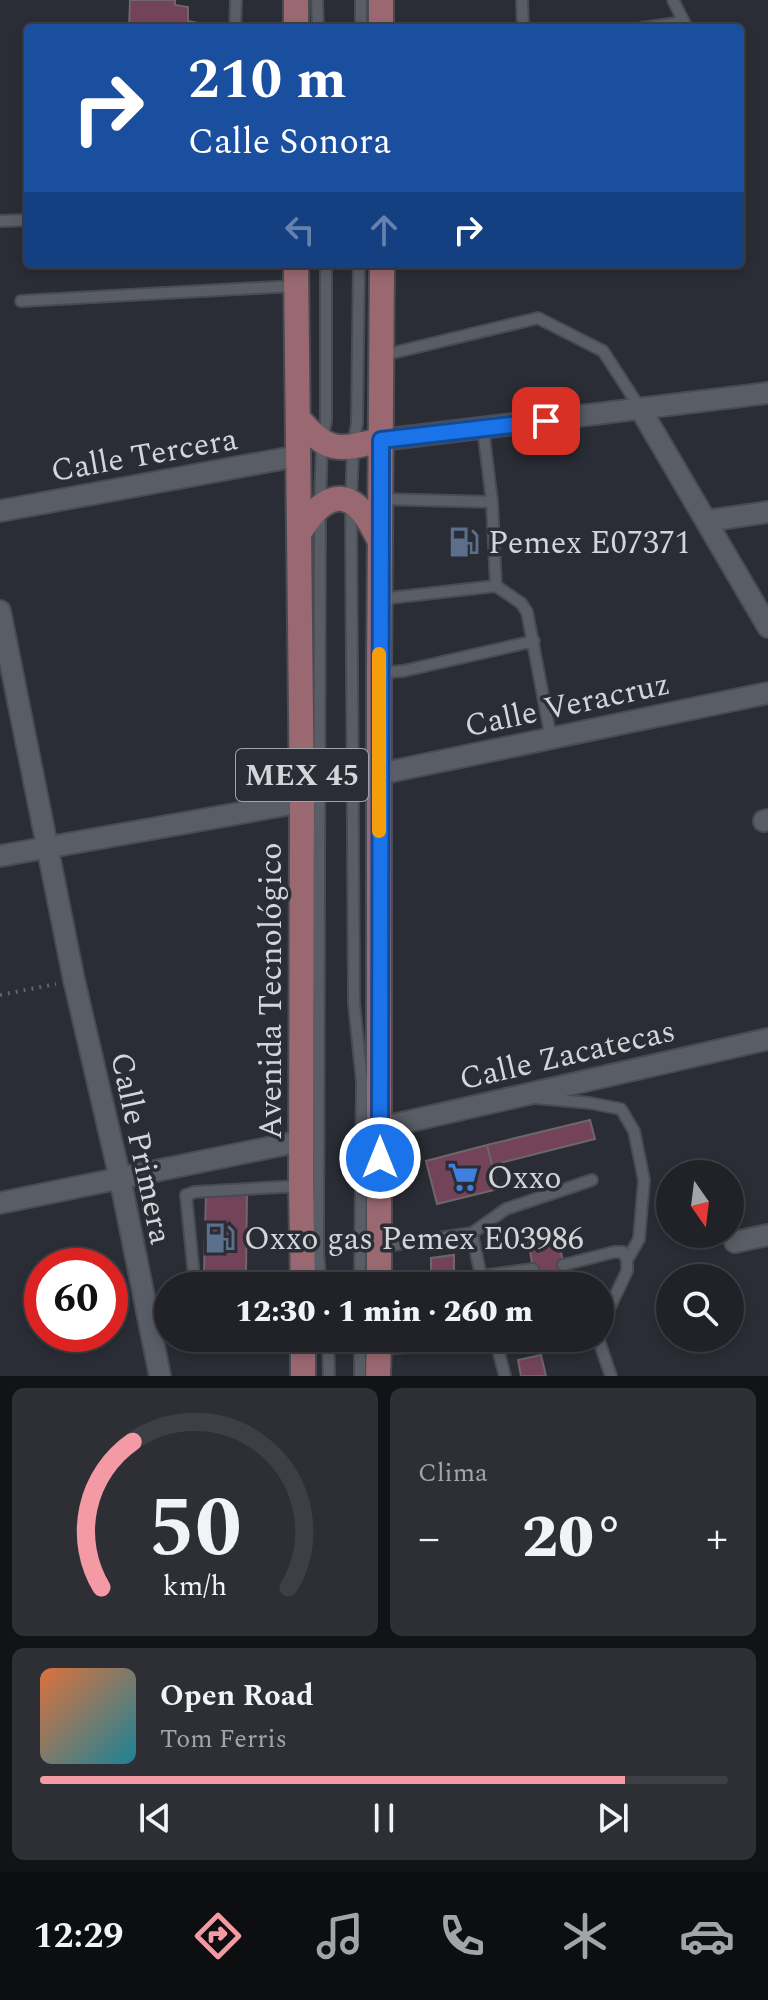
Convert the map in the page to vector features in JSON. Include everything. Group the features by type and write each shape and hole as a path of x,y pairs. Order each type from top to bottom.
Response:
{"main road":[{"path":"296,0 296,24"},
{"path":"381,0 381,24"},
{"name":"MEX 45","path":"379,1272 382,268"},
{"name":"Avenida Tecnológico","path":"296,275 302,802 303,1272"},
{"path":"298,418 317,440 337,447 353,447 381,440"},
{"path":"300,532 312,512 328,501 342,500 359,508 380,541"},
{"path":"303,1352 303,1376"},
{"path":"374,1352 378,1376"}],"street":[{"path":"381,440 768,393"},
{"path":"641,410 768,627"},
{"name":"Calle Tercera","path":"0,511 298,456"},
{"path":"706,521 768,512"},
{"name":"Calle Primera","path":"0,611 46,847 120,1178 160,1376"},
{"name":"Calle Veracruz","path":"379,774 768,693"},
{"path":"0,856 302,802"},
{"name":"Calle Zacatecas","path":"380,1128 768,1039"},
{"path":"0,1203 301,1141"},
{"path":"744,1240 768,1235"}],"lane":[{"path":"235,24 236,0"},
{"path":"317,0 318,24"},
{"path":"361,0 361,24"},
{"path":"522,0 523,24"},
{"path":"673,0 685,24"},
{"path":"0,221 24,220"},
{"path":"320,1272 320,506 322,442 326,421 326,268"},
{"path":"359,268 357,423 351,504 354,1003 362,1082 360,1272"},
{"path":"21,301 296,275"},
{"path":"382,356 538,318 603,351 641,410"},
{"path":"483,428 492,502 496,586"},
{"path":"381,499 492,502"},
{"path":"380,599 496,586 524,606 534,641 551,738"},
{"path":"379,673 403,671 534,641"},
{"path":"518,1097 621,1109 634,1131 644,1180 639,1239 627,1260"},
{"path":"379,1247 472,1233 506,1209 592,1180"},
{"path":"194,1272 186,1195 301,1186"},
{"path":"472,1233 480,1272"},
{"path":"563,1265 623,1252 627,1271 614,1298"},
{"path":"520,1272 533,1269"},
{"path":"328,1352 329,1376"},
{"path":"360,1376 369,1352"},
{"path":"499,1352 505,1376"},
{"path":"603,1352 611,1376"}],"path":[{"path":"0,995 74,980"}],"building":[{"path":"130,0 175,0 175,5 188,7 188,21 203,24 129,24"},
{"path":"590,1120 595,1139 492,1165 487,1145"},
{"name":"Oxxo","path":"487,1145 498,1189 437,1204 426,1161"},
{"path":"206,1193 247,1193 246,1272 204,1272"},
{"path":"557,1229 565,1272 534,1272 527,1234"},
{"path":"454,1255 454,1272 431,1272 431,1258"},
{"path":"541,1355 546,1376 521,1376 518,1360"}],"slow traffic":[{"path":"379,654 379,831"}],"place":[{"name":"Pemex E07371","path":"464,542"},
{"name":"Oxxo","path":"463,1177"},
{"name":"Oxxo gas Pemex E03986","path":"220,1238"}],"route":[{"path":"380,1158 381,440 546,421"}]}
